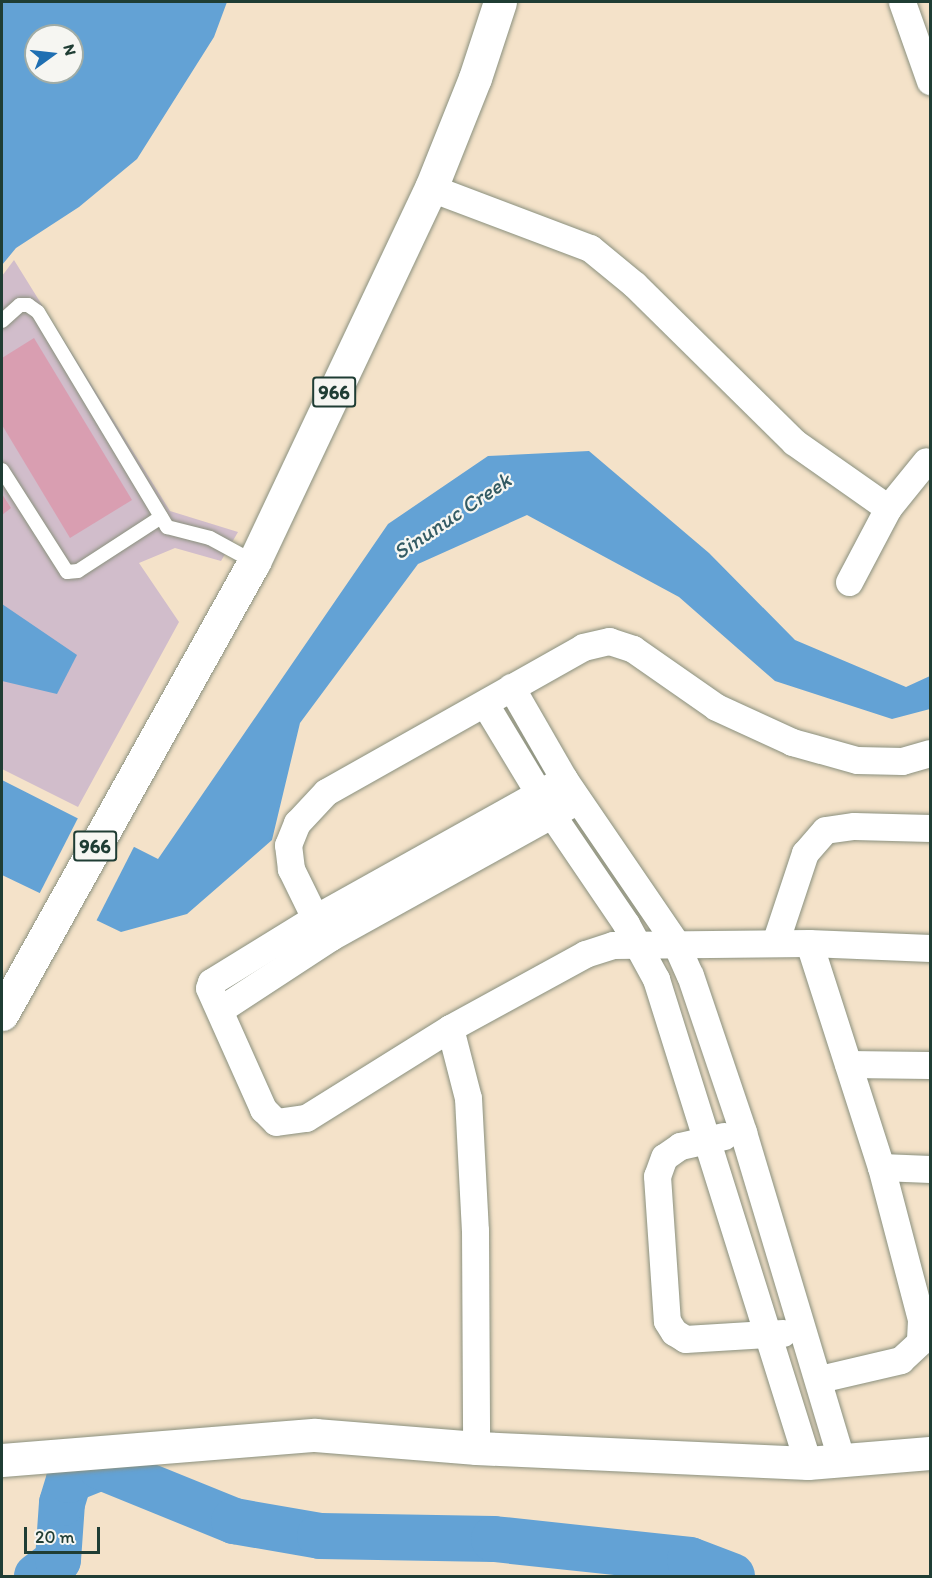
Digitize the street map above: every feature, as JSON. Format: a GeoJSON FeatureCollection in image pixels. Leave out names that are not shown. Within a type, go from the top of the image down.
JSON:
{"type":"FeatureCollection","features":[{"type":"Feature","properties":{"kind":"main road","name":"966"},"geometry":{"type":"LineString","coordinates":[[2,1014],[254,562],[431,188],[475,78],[500,2]]}},
{"type":"Feature","properties":{"kind":"main road"},"geometry":{"type":"LineString","coordinates":[[2,1460],[315,1435],[476,1448],[808,1463],[930,1453]]}},
{"type":"Feature","properties":{"kind":"street"},"geometry":{"type":"LineString","coordinates":[[915,18],[930,81]]}},
{"type":"Feature","properties":{"kind":"street"},"geometry":{"type":"LineString","coordinates":[[431,188],[590,248],[635,285],[794,442],[888,508]]}},
{"type":"Feature","properties":{"kind":"street"},"geometry":{"type":"LineString","coordinates":[[849,582],[888,508],[926,461]]}},
{"type":"Feature","properties":{"kind":"street"},"geometry":{"type":"LineString","coordinates":[[323,927],[291,869],[288,845],[297,823],[326,792],[583,647],[609,641],[633,649],[716,707],[792,742],[857,760],[902,760],[930,753]]}},
{"type":"Feature","properties":{"kind":"street"},"geometry":{"type":"LineString","coordinates":[[511,687],[571,789],[675,942],[743,1132],[803,1332],[820,1379],[842,1461]]}},
{"type":"Feature","properties":{"kind":"street"},"geometry":{"type":"LineString","coordinates":[[485,704],[546,804],[637,942],[656,980],[808,1463]]}},
{"type":"Feature","properties":{"kind":"street"},"geometry":{"type":"LineString","coordinates":[[571,789],[323,927],[211,982],[209,988],[221,1009],[263,1109],[276,1122],[306,1118],[450,1028],[585,954],[637,942],[809,943],[930,948]]}},
{"type":"Feature","properties":{"kind":"street"},"geometry":{"type":"LineString","coordinates":[[776,944],[804,853],[825,830],[854,826],[930,828]]}},
{"type":"Feature","properties":{"kind":"street"},"geometry":{"type":"LineString","coordinates":[[809,943],[881,1167],[921,1320],[920,1342],[901,1360],[820,1379]]}},
{"type":"Feature","properties":{"kind":"street"},"geometry":{"type":"LineString","coordinates":[[450,1028],[468,1098],[475,1230],[476,1448]]}},
{"type":"Feature","properties":{"kind":"street"},"geometry":{"type":"LineString","coordinates":[[848,1064],[930,1065]]}},
{"type":"Feature","properties":{"kind":"street"},"geometry":{"type":"LineString","coordinates":[[743,1132],[707,1138],[680,1146],[664,1158],[657,1176],[667,1321],[685,1340],[803,1332]]}},
{"type":"Feature","properties":{"kind":"street"},"geometry":{"type":"LineString","coordinates":[[881,1167],[930,1169]]}},
{"type":"Feature","properties":{"kind":"lane"},"geometry":{"type":"LineString","coordinates":[[2,321],[20,305],[38,312],[167,527],[210,538],[254,562]]}},
{"type":"Feature","properties":{"kind":"lane"},"geometry":{"type":"LineString","coordinates":[[2,470],[67,572],[78,571],[161,517]]}},
{"type":"Feature","properties":{"kind":"shaded area"},"geometry":{"type":"Polygon","coordinates":[[[14,260],[170,511],[238,532],[221,561],[175,548],[139,563],[179,622],[78,807],[2,769],[2,276],[14,260]]]}},
{"type":"Feature","properties":{"kind":"water"},"geometry":{"type":"Polygon","coordinates":[[[2,2],[227,2],[214,37],[137,159],[79,207],[16,248],[2,265],[2,2]]]}},
{"type":"Feature","properties":{"kind":"water","name":"Sinunuc Creek"},"geometry":{"type":"Polygon","coordinates":[[[589,451],[709,553],[795,640],[906,687],[930,676],[930,709],[892,719],[775,681],[679,597],[527,515],[418,564],[300,723],[272,840],[187,914],[121,932],[2,875],[2,780],[158,859],[388,524],[488,456],[589,451]]]}},
{"type":"Feature","properties":{"kind":"water"},"geometry":{"type":"Polygon","coordinates":[[[2,604],[77,655],[57,694],[2,681],[2,604]]]}},
{"type":"Feature","properties":{"kind":"pier"},"geometry":{"type":"Polygon","coordinates":[[[79,816],[135,845],[94,925],[38,896],[79,816]]]}},
{"type":"Feature","properties":{"kind":"building"},"geometry":{"type":"Polygon","coordinates":[[[34,338],[132,500],[70,538],[2,425],[2,358],[34,338]]]}},
{"type":"Feature","properties":{"kind":"building"},"geometry":{"type":"Polygon","coordinates":[[[2,494],[11,508],[2,515],[2,494]]]}},
{"type":"Feature","properties":{"kind":"waterway"},"geometry":{"type":"LineString","coordinates":[[37,1576],[58,1560],[62,1503],[69,1480],[101,1467],[234,1521],[320,1536],[494,1539],[690,1560],[732,1576]]}}]}
